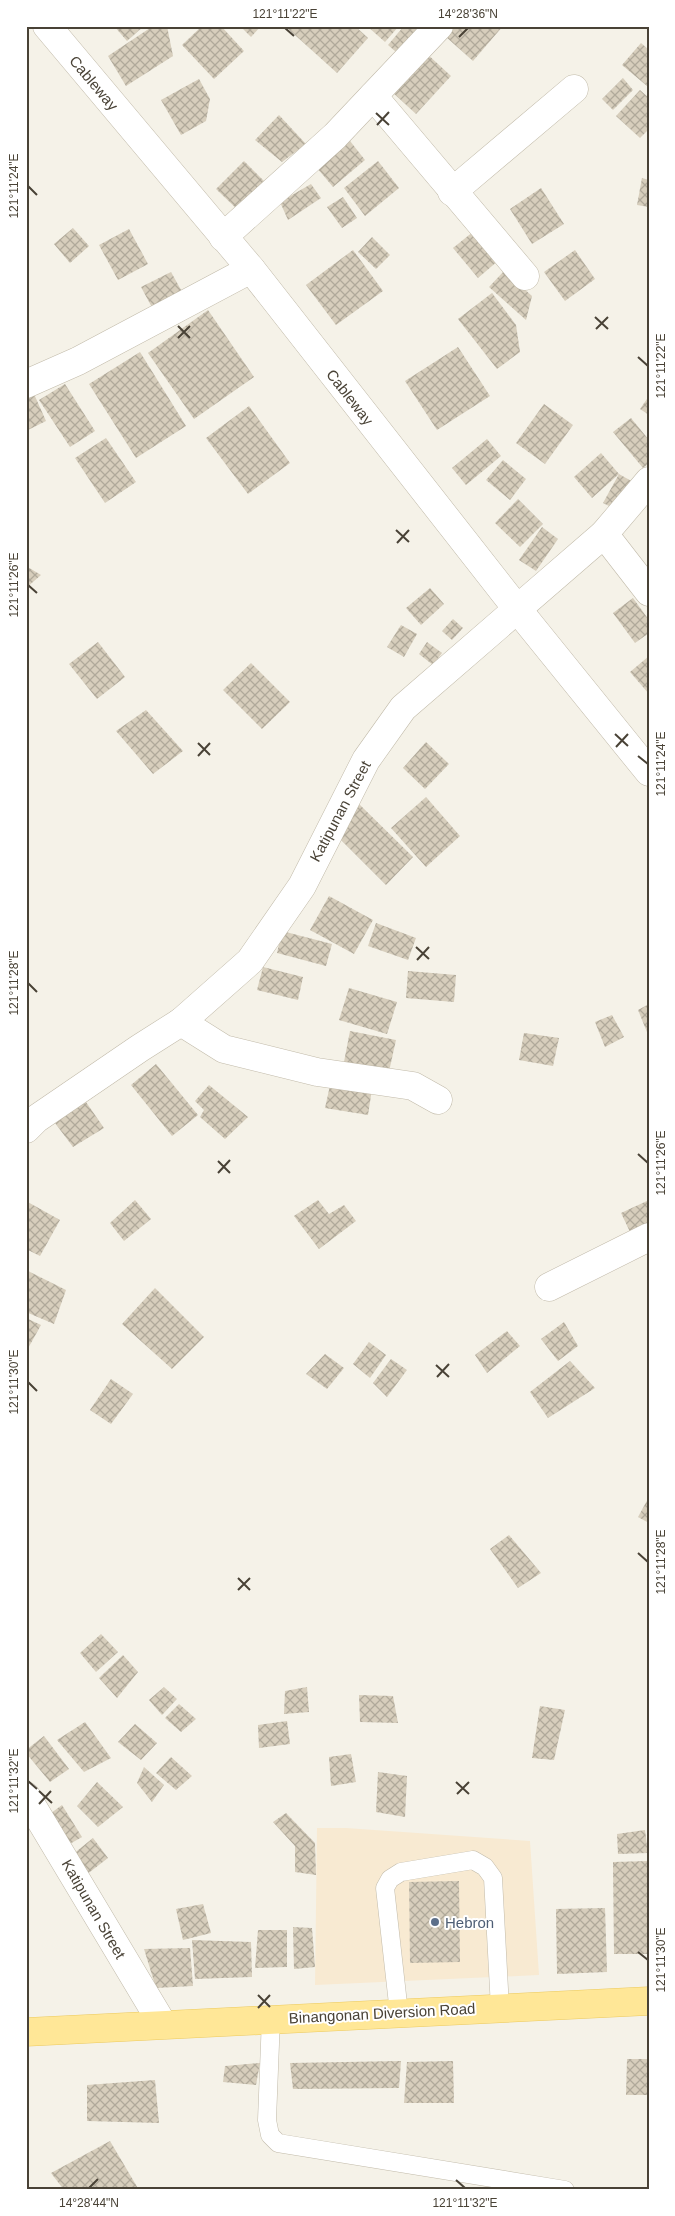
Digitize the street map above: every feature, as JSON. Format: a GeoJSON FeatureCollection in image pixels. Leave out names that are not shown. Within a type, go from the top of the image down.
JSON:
{"type":"FeatureCollection","features":[{"type":"Feature","properties":{"kind":"main road","name":"Binangonan Diversion Road"},"geometry":{"type":"LineString","coordinates":[[26,2032],[162,2023],[649,2001]]}},
{"type":"Feature","properties":{"kind":"street","name":"Cableway"},"geometry":{"type":"LineString","coordinates":[[47,26],[251,270],[518,610],[649,772]]}},
{"type":"Feature","properties":{"kind":"street"},"geometry":{"type":"LineString","coordinates":[[223,237],[335,136],[438,26]]}},
{"type":"Feature","properties":{"kind":"street"},"geometry":{"type":"LineString","coordinates":[[452,192],[574,89]]}},
{"type":"Feature","properties":{"kind":"street"},"geometry":{"type":"LineString","coordinates":[[373,96],[452,192],[525,276]]}},
{"type":"Feature","properties":{"kind":"street"},"geometry":{"type":"LineString","coordinates":[[26,384],[78,361],[251,270]]}},
{"type":"Feature","properties":{"kind":"street","name":"Katipunan Street"},"geometry":{"type":"LineString","coordinates":[[26,1129],[36,1119],[181,1022],[250,961],[302,886],[366,760],[403,708],[604,534],[649,482]]}},
{"type":"Feature","properties":{"kind":"street"},"geometry":{"type":"LineString","coordinates":[[604,534],[649,592]]}},
{"type":"Feature","properties":{"kind":"street"},"geometry":{"type":"LineString","coordinates":[[181,1022],[224,1049],[317,1072],[413,1086],[438,1100]]}},
{"type":"Feature","properties":{"kind":"street"},"geometry":{"type":"LineString","coordinates":[[549,1287],[649,1237]]}},
{"type":"Feature","properties":{"kind":"street","name":"Katipunan Street"},"geometry":{"type":"LineString","coordinates":[[26,1796],[162,2023]]}},
{"type":"Feature","properties":{"kind":"lane"},"geometry":{"type":"LineString","coordinates":[[399,2013],[386,1888],[390,1878],[401,1872],[473,1860],[485,1867],[493,1878],[500,2008]]}},
{"type":"Feature","properties":{"kind":"lane"},"geometry":{"type":"LineString","coordinates":[[271,2018],[267,2120],[270,2135],[278,2143],[565,2190]]}},
{"type":"Feature","properties":{"kind":"shaded area"},"geometry":{"type":"Polygon","coordinates":[[[317,1828],[346,1828],[530,1841],[539,1975],[315,1985],[317,1828]]]}},
{"type":"Feature","properties":{"kind":"building"},"geometry":{"type":"Polygon","coordinates":[[[114,26],[144,26],[127,41],[114,26]]]}},
{"type":"Feature","properties":{"kind":"building"},"geometry":{"type":"Polygon","coordinates":[[[153,26],[167,26],[173,56],[126,86],[108,56],[153,26]]]}},
{"type":"Feature","properties":{"kind":"building"},"geometry":{"type":"Polygon","coordinates":[[[202,26],[221,26],[244,51],[214,79],[182,45],[202,26]]]}},
{"type":"Feature","properties":{"kind":"building"},"geometry":{"type":"Polygon","coordinates":[[[240,26],[261,26],[251,37],[240,26]]]}},
{"type":"Feature","properties":{"kind":"building"},"geometry":{"type":"Polygon","coordinates":[[[285,26],[355,26],[368,38],[337,73],[285,26]]]}},
{"type":"Feature","properties":{"kind":"building"},"geometry":{"type":"Polygon","coordinates":[[[367,26],[399,26],[385,42],[367,26]]]}},
{"type":"Feature","properties":{"kind":"building"},"geometry":{"type":"Polygon","coordinates":[[[404,26],[421,26],[404,59],[388,45],[404,26]]]}},
{"type":"Feature","properties":{"kind":"building"},"geometry":{"type":"Polygon","coordinates":[[[453,26],[503,26],[473,61],[445,36],[453,26]]]}},
{"type":"Feature","properties":{"kind":"building"},"geometry":{"type":"Polygon","coordinates":[[[641,43],[649,50],[649,84],[647,86],[622,65],[641,43]]]}},
{"type":"Feature","properties":{"kind":"building"},"geometry":{"type":"Polygon","coordinates":[[[425,52],[451,76],[416,114],[390,90],[425,52]]]}},
{"type":"Feature","properties":{"kind":"building"},"geometry":{"type":"Polygon","coordinates":[[[623,78],[633,90],[613,110],[602,99],[623,78]]]}},
{"type":"Feature","properties":{"kind":"building"},"geometry":{"type":"Polygon","coordinates":[[[199,79],[210,99],[206,121],[181,135],[161,100],[199,79]]]}},
{"type":"Feature","properties":{"kind":"building"},"geometry":{"type":"Polygon","coordinates":[[[640,90],[649,98],[649,129],[640,138],[616,116],[640,90]]]}},
{"type":"Feature","properties":{"kind":"building"},"geometry":{"type":"Polygon","coordinates":[[[279,115],[306,144],[282,162],[255,140],[279,115]]]}},
{"type":"Feature","properties":{"kind":"building"},"geometry":{"type":"Polygon","coordinates":[[[350,141],[365,160],[333,187],[317,168],[350,141]]]}},
{"type":"Feature","properties":{"kind":"building"},"geometry":{"type":"Polygon","coordinates":[[[244,161],[268,185],[241,213],[216,189],[244,161]]]}},
{"type":"Feature","properties":{"kind":"building"},"geometry":{"type":"Polygon","coordinates":[[[378,161],[399,188],[365,216],[344,188],[378,161]]]}},
{"type":"Feature","properties":{"kind":"building"},"geometry":{"type":"Polygon","coordinates":[[[642,178],[649,180],[649,207],[637,205],[642,178]]]}},
{"type":"Feature","properties":{"kind":"building"},"geometry":{"type":"Polygon","coordinates":[[[311,184],[321,198],[288,220],[280,202],[311,184]]]}},
{"type":"Feature","properties":{"kind":"building"},"geometry":{"type":"Polygon","coordinates":[[[541,188],[564,224],[532,244],[510,209],[541,188]]]}},
{"type":"Feature","properties":{"kind":"building"},"geometry":{"type":"Polygon","coordinates":[[[343,197],[357,218],[342,228],[327,207],[343,197]]]}},
{"type":"Feature","properties":{"kind":"building"},"geometry":{"type":"Polygon","coordinates":[[[73,228],[89,246],[70,263],[54,244],[73,228]]]}},
{"type":"Feature","properties":{"kind":"building"},"geometry":{"type":"Polygon","coordinates":[[[129,229],[148,264],[118,280],[99,245],[129,229]]]}},
{"type":"Feature","properties":{"kind":"building"},"geometry":{"type":"Polygon","coordinates":[[[474,231],[499,260],[478,278],[453,248],[474,231]]]}},
{"type":"Feature","properties":{"kind":"building"},"geometry":{"type":"Polygon","coordinates":[[[372,237],[390,255],[376,269],[358,252],[372,237]]]}},
{"type":"Feature","properties":{"kind":"building"},"geometry":{"type":"Polygon","coordinates":[[[353,250],[383,291],[336,325],[306,285],[353,250]]]}},
{"type":"Feature","properties":{"kind":"building"},"geometry":{"type":"Polygon","coordinates":[[[575,250],[595,279],[565,301],[544,272],[575,250]]]}},
{"type":"Feature","properties":{"kind":"building"},"geometry":{"type":"Polygon","coordinates":[[[504,271],[532,296],[526,320],[489,287],[504,271]]]}},
{"type":"Feature","properties":{"kind":"building"},"geometry":{"type":"Polygon","coordinates":[[[171,272],[185,297],[155,313],[141,287],[171,272]]]}},
{"type":"Feature","properties":{"kind":"building"},"geometry":{"type":"Polygon","coordinates":[[[492,293],[516,325],[520,352],[497,369],[458,319],[492,293]]]}},
{"type":"Feature","properties":{"kind":"building"},"geometry":{"type":"Polygon","coordinates":[[[208,310],[254,377],[194,419],[148,353],[208,310]]]}},
{"type":"Feature","properties":{"kind":"building"},"geometry":{"type":"Polygon","coordinates":[[[458,347],[490,396],[437,430],[405,381],[458,347]]]}},
{"type":"Feature","properties":{"kind":"building"},"geometry":{"type":"Polygon","coordinates":[[[140,352],[186,426],[136,458],[89,384],[140,352]]]}},
{"type":"Feature","properties":{"kind":"building"},"geometry":{"type":"Polygon","coordinates":[[[65,384],[95,431],[70,447],[39,400],[65,384]]]}},
{"type":"Feature","properties":{"kind":"building"},"geometry":{"type":"Polygon","coordinates":[[[34,394],[46,421],[26,431],[26,397],[34,394]]]}},
{"type":"Feature","properties":{"kind":"building"},"geometry":{"type":"Polygon","coordinates":[[[649,396],[649,415],[640,409],[649,396]]]}},
{"type":"Feature","properties":{"kind":"building"},"geometry":{"type":"Polygon","coordinates":[[[544,404],[573,425],[545,464],[516,443],[544,404]]]}},
{"type":"Feature","properties":{"kind":"building"},"geometry":{"type":"Polygon","coordinates":[[[249,406],[290,463],[248,494],[206,438],[249,406]]]}},
{"type":"Feature","properties":{"kind":"building"},"geometry":{"type":"Polygon","coordinates":[[[631,418],[649,440],[649,463],[643,468],[613,432],[631,418]]]}},
{"type":"Feature","properties":{"kind":"building"},"geometry":{"type":"Polygon","coordinates":[[[106,438],[136,482],[105,503],[75,458],[106,438]]]}},
{"type":"Feature","properties":{"kind":"building"},"geometry":{"type":"Polygon","coordinates":[[[487,439],[501,456],[466,485],[452,468],[487,439]]]}},
{"type":"Feature","properties":{"kind":"building"},"geometry":{"type":"Polygon","coordinates":[[[601,453],[619,474],[592,498],[574,477],[601,453]]]}},
{"type":"Feature","properties":{"kind":"building"},"geometry":{"type":"Polygon","coordinates":[[[503,460],[526,479],[510,500],[486,480],[503,460]]]}},
{"type":"Feature","properties":{"kind":"building"},"geometry":{"type":"Polygon","coordinates":[[[619,474],[633,482],[617,510],[603,503],[619,474]]]}},
{"type":"Feature","properties":{"kind":"building"},"geometry":{"type":"Polygon","coordinates":[[[518,499],[543,524],[520,547],[495,523],[518,499]]]}},
{"type":"Feature","properties":{"kind":"building"},"geometry":{"type":"Polygon","coordinates":[[[542,527],[558,539],[536,571],[519,560],[542,527]]]}},
{"type":"Feature","properties":{"kind":"building"},"geometry":{"type":"Polygon","coordinates":[[[26,566],[41,575],[26,588],[26,566]]]}},
{"type":"Feature","properties":{"kind":"building"},"geometry":{"type":"Polygon","coordinates":[[[430,588],[444,604],[421,625],[406,608],[430,588]]]}},
{"type":"Feature","properties":{"kind":"building"},"geometry":{"type":"Polygon","coordinates":[[[633,598],[649,620],[649,633],[635,643],[613,613],[633,598]]]}},
{"type":"Feature","properties":{"kind":"building"},"geometry":{"type":"Polygon","coordinates":[[[453,619],[463,628],[452,640],[442,631],[453,619]]]}},
{"type":"Feature","properties":{"kind":"building"},"geometry":{"type":"Polygon","coordinates":[[[401,625],[417,634],[404,657],[387,647],[401,625]]]}},
{"type":"Feature","properties":{"kind":"building"},"geometry":{"type":"Polygon","coordinates":[[[98,642],[125,677],[97,699],[69,664],[98,642]]]}},
{"type":"Feature","properties":{"kind":"building"},"geometry":{"type":"Polygon","coordinates":[[[427,642],[442,653],[433,665],[419,654],[427,642]]]}},
{"type":"Feature","properties":{"kind":"building"},"geometry":{"type":"Polygon","coordinates":[[[649,656],[649,694],[630,672],[649,656]]]}},
{"type":"Feature","properties":{"kind":"building"},"geometry":{"type":"Polygon","coordinates":[[[251,663],[290,702],[262,729],[223,690],[251,663]]]}},
{"type":"Feature","properties":{"kind":"building"},"geometry":{"type":"Polygon","coordinates":[[[146,710],[183,751],[153,774],[116,731],[146,710]]]}},
{"type":"Feature","properties":{"kind":"building"},"geometry":{"type":"Polygon","coordinates":[[[426,742],[449,764],[425,789],[403,768],[426,742]]]}},
{"type":"Feature","properties":{"kind":"building"},"geometry":{"type":"Polygon","coordinates":[[[426,797],[460,836],[426,867],[391,828],[426,797]]]}},
{"type":"Feature","properties":{"kind":"building"},"geometry":{"type":"Polygon","coordinates":[[[358,803],[413,857],[386,885],[340,839],[358,803]]]}},
{"type":"Feature","properties":{"kind":"building"},"geometry":{"type":"Polygon","coordinates":[[[329,896],[373,920],[354,954],[310,930],[329,896]]]}},
{"type":"Feature","properties":{"kind":"building"},"geometry":{"type":"Polygon","coordinates":[[[376,923],[416,938],[408,960],[368,946],[376,923]]]}},
{"type":"Feature","properties":{"kind":"building"},"geometry":{"type":"Polygon","coordinates":[[[282,931],[332,944],[326,966],[277,953],[282,931]]]}},
{"type":"Feature","properties":{"kind":"building"},"geometry":{"type":"Polygon","coordinates":[[[263,967],[303,977],[298,1000],[257,990],[263,967]]]}},
{"type":"Feature","properties":{"kind":"building"},"geometry":{"type":"Polygon","coordinates":[[[408,971],[456,975],[454,1002],[406,998],[408,971]]]}},
{"type":"Feature","properties":{"kind":"building"},"geometry":{"type":"Polygon","coordinates":[[[349,988],[397,1002],[387,1034],[339,1020],[349,988]]]}},
{"type":"Feature","properties":{"kind":"building"},"geometry":{"type":"Polygon","coordinates":[[[649,1004],[649,1037],[638,1010],[649,1004]]]}},
{"type":"Feature","properties":{"kind":"building"},"geometry":{"type":"Polygon","coordinates":[[[612,1015],[624,1037],[605,1047],[595,1022],[612,1015]]]}},
{"type":"Feature","properties":{"kind":"building"},"geometry":{"type":"Polygon","coordinates":[[[350,1031],[396,1040],[388,1076],[343,1067],[350,1031]]]}},
{"type":"Feature","properties":{"kind":"building"},"geometry":{"type":"Polygon","coordinates":[[[524,1033],[559,1038],[553,1066],[519,1060],[524,1033]]]}},
{"type":"Feature","properties":{"kind":"building"},"geometry":{"type":"Polygon","coordinates":[[[156,1064],[198,1115],[172,1136],[131,1085],[156,1064]]]}},
{"type":"Feature","properties":{"kind":"building"},"geometry":{"type":"Polygon","coordinates":[[[331,1081],[372,1089],[368,1115],[325,1108],[331,1081]]]}},
{"type":"Feature","properties":{"kind":"building"},"geometry":{"type":"Polygon","coordinates":[[[209,1085],[248,1117],[225,1139],[200,1117],[204,1110],[195,1101],[209,1085]]]}},
{"type":"Feature","properties":{"kind":"building"},"geometry":{"type":"Polygon","coordinates":[[[86,1102],[104,1128],[73,1147],[55,1123],[86,1102]]]}},
{"type":"Feature","properties":{"kind":"building"},"geometry":{"type":"Polygon","coordinates":[[[135,1200],[151,1219],[124,1241],[110,1223],[135,1200]]]}},
{"type":"Feature","properties":{"kind":"building"},"geometry":{"type":"Polygon","coordinates":[[[318,1200],[329,1214],[344,1205],[356,1221],[319,1249],[294,1216],[318,1200]]]}},
{"type":"Feature","properties":{"kind":"building"},"geometry":{"type":"Polygon","coordinates":[[[649,1200],[649,1228],[632,1236],[621,1213],[649,1200]]]}},
{"type":"Feature","properties":{"kind":"building"},"geometry":{"type":"Polygon","coordinates":[[[26,1201],[60,1220],[40,1256],[26,1249],[26,1201]]]}},
{"type":"Feature","properties":{"kind":"building"},"geometry":{"type":"Polygon","coordinates":[[[26,1270],[66,1290],[54,1324],[26,1312],[26,1270]]]}},
{"type":"Feature","properties":{"kind":"building"},"geometry":{"type":"Polygon","coordinates":[[[155,1288],[204,1337],[172,1369],[122,1324],[155,1288]]]}},
{"type":"Feature","properties":{"kind":"building"},"geometry":{"type":"Polygon","coordinates":[[[26,1318],[41,1325],[26,1352],[26,1318]]]}},
{"type":"Feature","properties":{"kind":"building"},"geometry":{"type":"Polygon","coordinates":[[[564,1322],[578,1346],[558,1361],[541,1339],[564,1322]]]}},
{"type":"Feature","properties":{"kind":"building"},"geometry":{"type":"Polygon","coordinates":[[[507,1331],[520,1346],[487,1373],[475,1355],[507,1331]]]}},
{"type":"Feature","properties":{"kind":"building"},"geometry":{"type":"Polygon","coordinates":[[[369,1342],[386,1355],[370,1378],[353,1364],[369,1342]]]}},
{"type":"Feature","properties":{"kind":"building"},"geometry":{"type":"Polygon","coordinates":[[[325,1354],[344,1368],[327,1389],[306,1374],[325,1354]]]}},
{"type":"Feature","properties":{"kind":"building"},"geometry":{"type":"Polygon","coordinates":[[[391,1359],[407,1370],[387,1397],[373,1383],[391,1359]]]}},
{"type":"Feature","properties":{"kind":"building"},"geometry":{"type":"Polygon","coordinates":[[[570,1361],[595,1388],[548,1418],[530,1392],[570,1361]]]}},
{"type":"Feature","properties":{"kind":"building"},"geometry":{"type":"Polygon","coordinates":[[[111,1379],[133,1394],[111,1424],[90,1410],[111,1379]]]}},
{"type":"Feature","properties":{"kind":"building"},"geometry":{"type":"Polygon","coordinates":[[[649,1497],[649,1523],[638,1517],[649,1497]]]}},
{"type":"Feature","properties":{"kind":"building"},"geometry":{"type":"Polygon","coordinates":[[[509,1535],[541,1573],[518,1588],[490,1549],[509,1535]]]}},
{"type":"Feature","properties":{"kind":"building"},"geometry":{"type":"Polygon","coordinates":[[[101,1634],[118,1652],[96,1672],[80,1653],[101,1634]]]}},
{"type":"Feature","properties":{"kind":"building"},"geometry":{"type":"Polygon","coordinates":[[[123,1655],[138,1672],[117,1698],[99,1678],[123,1655]]]}},
{"type":"Feature","properties":{"kind":"building"},"geometry":{"type":"Polygon","coordinates":[[[164,1687],[177,1699],[162,1715],[149,1700],[164,1687]]]}},
{"type":"Feature","properties":{"kind":"building"},"geometry":{"type":"Polygon","coordinates":[[[307,1687],[309,1712],[284,1714],[285,1691],[307,1687]]]}},
{"type":"Feature","properties":{"kind":"building"},"geometry":{"type":"Polygon","coordinates":[[[359,1695],[393,1696],[398,1723],[360,1722],[359,1695]]]}},
{"type":"Feature","properties":{"kind":"building"},"geometry":{"type":"Polygon","coordinates":[[[179,1704],[196,1719],[181,1732],[165,1718],[179,1704]]]}},
{"type":"Feature","properties":{"kind":"building"},"geometry":{"type":"Polygon","coordinates":[[[540,1706],[565,1710],[554,1760],[532,1758],[540,1706]]]}},
{"type":"Feature","properties":{"kind":"building"},"geometry":{"type":"Polygon","coordinates":[[[287,1721],[290,1744],[259,1748],[258,1725],[287,1721]]]}},
{"type":"Feature","properties":{"kind":"building"},"geometry":{"type":"Polygon","coordinates":[[[85,1722],[111,1758],[84,1772],[57,1740],[85,1722]]]}},
{"type":"Feature","properties":{"kind":"building"},"geometry":{"type":"Polygon","coordinates":[[[135,1724],[157,1743],[141,1760],[118,1742],[135,1724]]]}},
{"type":"Feature","properties":{"kind":"building"},"geometry":{"type":"Polygon","coordinates":[[[44,1736],[69,1769],[50,1782],[26,1753],[26,1750],[44,1736]]]}},
{"type":"Feature","properties":{"kind":"building"},"geometry":{"type":"Polygon","coordinates":[[[351,1754],[356,1782],[331,1786],[329,1757],[351,1754]]]}},
{"type":"Feature","properties":{"kind":"building"},"geometry":{"type":"Polygon","coordinates":[[[171,1757],[192,1776],[176,1790],[156,1773],[171,1757]]]}},
{"type":"Feature","properties":{"kind":"building"},"geometry":{"type":"Polygon","coordinates":[[[144,1767],[164,1785],[152,1802],[137,1783],[144,1767]]]}},
{"type":"Feature","properties":{"kind":"building"},"geometry":{"type":"Polygon","coordinates":[[[378,1772],[407,1776],[405,1817],[376,1812],[378,1772]]]}},
{"type":"Feature","properties":{"kind":"building"},"geometry":{"type":"Polygon","coordinates":[[[97,1782],[123,1807],[98,1827],[77,1806],[97,1782]]]}},
{"type":"Feature","properties":{"kind":"building"},"geometry":{"type":"Polygon","coordinates":[[[62,1805],[82,1837],[68,1845],[47,1816],[62,1805]]]}},
{"type":"Feature","properties":{"kind":"building"},"geometry":{"type":"Polygon","coordinates":[[[286,1813],[315,1843],[316,1875],[295,1872],[295,1846],[273,1822],[286,1813]]]}},
{"type":"Feature","properties":{"kind":"building"},"geometry":{"type":"Polygon","coordinates":[[[645,1830],[648,1853],[618,1854],[617,1834],[645,1830]]]}},
{"type":"Feature","properties":{"kind":"building"},"geometry":{"type":"Polygon","coordinates":[[[93,1838],[108,1858],[86,1875],[72,1855],[93,1838]]]}},
{"type":"Feature","properties":{"kind":"building"},"geometry":{"type":"Polygon","coordinates":[[[649,1861],[649,1954],[614,1954],[613,1862],[649,1861]]]}},
{"type":"Feature","properties":{"kind":"building","name":"Hebron"},"geometry":{"type":"Polygon","coordinates":[[[459,1881],[460,1962],[410,1963],[409,1882],[459,1881]]]}},
{"type":"Feature","properties":{"kind":"building"},"geometry":{"type":"Polygon","coordinates":[[[203,1904],[211,1933],[183,1940],[176,1909],[203,1904]]]}},
{"type":"Feature","properties":{"kind":"building"},"geometry":{"type":"Polygon","coordinates":[[[605,1908],[607,1972],[557,1974],[556,1909],[605,1908]]]}},
{"type":"Feature","properties":{"kind":"building"},"geometry":{"type":"Polygon","coordinates":[[[293,1927],[312,1928],[315,1967],[294,1969],[293,1927]]]}},
{"type":"Feature","properties":{"kind":"building"},"geometry":{"type":"Polygon","coordinates":[[[258,1930],[287,1930],[287,1967],[255,1968],[258,1930]]]}},
{"type":"Feature","properties":{"kind":"building"},"geometry":{"type":"Polygon","coordinates":[[[192,1940],[251,1942],[252,1977],[195,1979],[192,1940]]]}},
{"type":"Feature","properties":{"kind":"building"},"geometry":{"type":"Polygon","coordinates":[[[190,1948],[193,1986],[156,1988],[144,1949],[190,1948]]]}},
{"type":"Feature","properties":{"kind":"building"},"geometry":{"type":"Polygon","coordinates":[[[627,2059],[649,2059],[649,2095],[626,2095],[627,2059]]]}},
{"type":"Feature","properties":{"kind":"building"},"geometry":{"type":"Polygon","coordinates":[[[401,2061],[399,2088],[293,2089],[290,2063],[401,2061]]]}},
{"type":"Feature","properties":{"kind":"building"},"geometry":{"type":"Polygon","coordinates":[[[453,2061],[454,2103],[404,2103],[407,2062],[453,2061]]]}},
{"type":"Feature","properties":{"kind":"building"},"geometry":{"type":"Polygon","coordinates":[[[260,2063],[256,2085],[223,2082],[225,2066],[260,2063]]]}},
{"type":"Feature","properties":{"kind":"building"},"geometry":{"type":"Polygon","coordinates":[[[155,2080],[159,2123],[87,2121],[87,2085],[155,2080]]]}},
{"type":"Feature","properties":{"kind":"building"},"geometry":{"type":"Polygon","coordinates":[[[110,2141],[139,2190],[64,2190],[51,2173],[110,2141]]]}},
{"type":"Feature","properties":{"kind":"place","name":"Hebron"},"geometry":{"type":"Point","coordinates":[435,1922]}}]}
